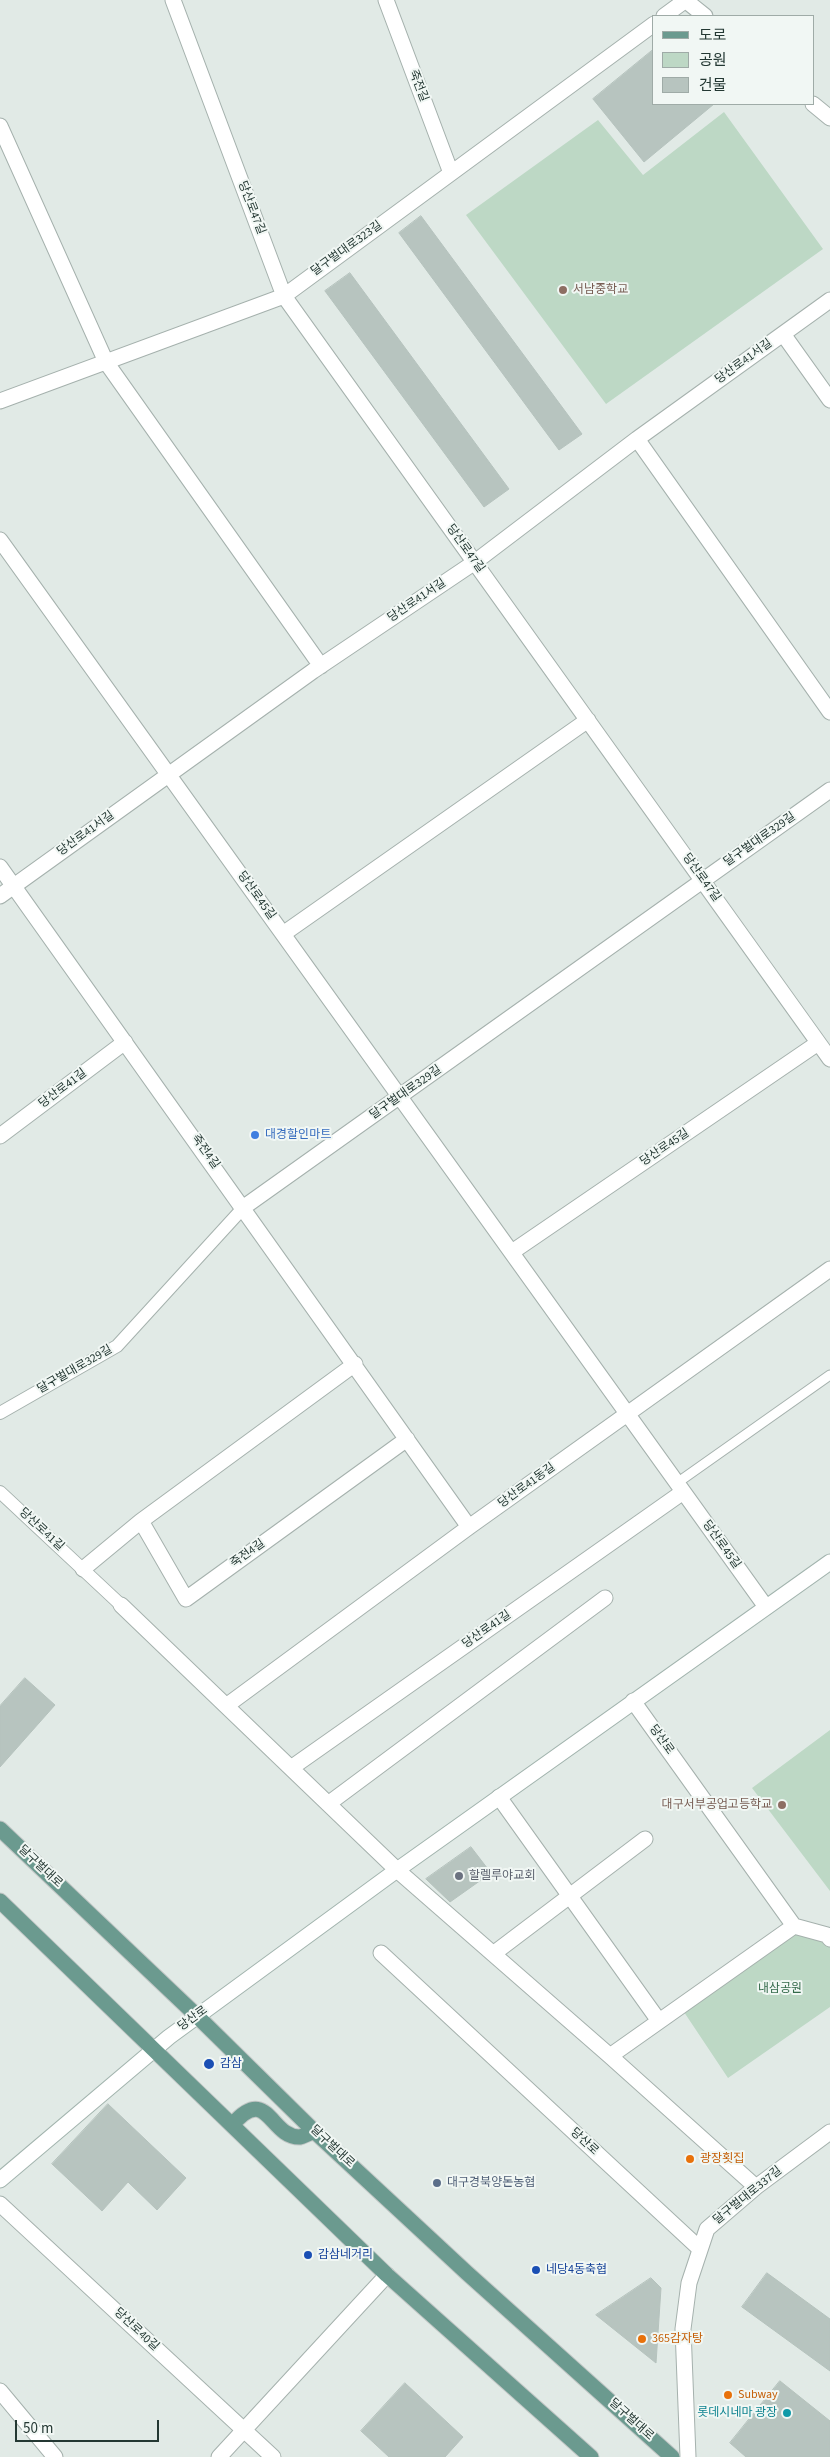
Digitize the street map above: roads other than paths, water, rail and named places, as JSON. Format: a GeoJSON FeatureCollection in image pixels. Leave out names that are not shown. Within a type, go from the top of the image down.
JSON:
{"type":"FeatureCollection","features":[{"type":"Feature","properties":{"kind":"main road","name":"달구벌대로"},"geometry":{"type":"LineString","coordinates":[[0,1830],[197,2016],[314,2131],[467,2273],[672,2457]]}},
{"type":"Feature","properties":{"kind":"main road"},"geometry":{"type":"LineString","coordinates":[[0,1901],[387,2275],[591,2457]]}},
{"type":"Feature","properties":{"kind":"main road"},"geometry":{"type":"LineString","coordinates":[[232,2124],[243,2112],[252,2109],[264,2112],[288,2134],[300,2137],[314,2131]]}},
{"type":"Feature","properties":{"kind":"street","name":"당산로47길"},"geometry":{"type":"LineString","coordinates":[[173,0],[284,296],[830,1059]]}},
{"type":"Feature","properties":{"kind":"street","name":"죽전길"},"geometry":{"type":"LineString","coordinates":[[386,0],[451,173]]}},
{"type":"Feature","properties":{"kind":"street"},"geometry":{"type":"LineString","coordinates":[[665,15],[685,0],[704,15]]}},
{"type":"Feature","properties":{"kind":"street","name":"달구벌대로323길"},"geometry":{"type":"LineString","coordinates":[[0,401],[284,296],[652,25]]}},
{"type":"Feature","properties":{"kind":"street"},"geometry":{"type":"LineString","coordinates":[[814,105],[830,118]]}},
{"type":"Feature","properties":{"kind":"street"},"geometry":{"type":"LineString","coordinates":[[0,126],[106,362],[321,666]]}},
{"type":"Feature","properties":{"kind":"street","name":"당산로41서길"},"geometry":{"type":"LineString","coordinates":[[0,896],[321,666],[475,562],[637,439],[830,300]]}},
{"type":"Feature","properties":{"kind":"street"},"geometry":{"type":"LineString","coordinates":[[783,334],[830,400]]}},
{"type":"Feature","properties":{"kind":"street"},"geometry":{"type":"LineString","coordinates":[[637,439],[830,712]]}},
{"type":"Feature","properties":{"kind":"street","name":"당산로45길"},"geometry":{"type":"LineString","coordinates":[[0,540],[766,1607]]}},
{"type":"Feature","properties":{"kind":"street"},"geometry":{"type":"LineString","coordinates":[[283,934],[588,720]]}},
{"type":"Feature","properties":{"kind":"street","name":"달구벌대로329길"},"geometry":{"type":"LineString","coordinates":[[0,1413],[117,1346],[244,1208],[830,790]]}},
{"type":"Feature","properties":{"kind":"street","name":"죽전4길"},"geometry":{"type":"LineString","coordinates":[[0,867],[469,1527]]}},
{"type":"Feature","properties":{"kind":"street","name":"당산로41길"},"geometry":{"type":"LineString","coordinates":[[0,1136],[126,1042]]}},
{"type":"Feature","properties":{"kind":"street","name":"당산로45길"},"geometry":{"type":"LineString","coordinates":[[512,1252],[818,1043]]}},
{"type":"Feature","properties":{"kind":"street","name":"당산로41동길"},"geometry":{"type":"LineString","coordinates":[[226,1706],[469,1527],[830,1269]]}},
{"type":"Feature","properties":{"kind":"street"},"geometry":{"type":"LineString","coordinates":[[83,1569],[141,1521],[355,1364]]}},
{"type":"Feature","properties":{"kind":"street","name":"죽전4길"},"geometry":{"type":"LineString","coordinates":[[141,1521],[186,1599],[407,1439]]}},
{"type":"Feature","properties":{"kind":"street","name":"당산로41길"},"geometry":{"type":"LineString","coordinates":[[291,1768],[680,1488]]}},
{"type":"Feature","properties":{"kind":"street","name":"당산로41길"},"geometry":{"type":"LineString","coordinates":[[0,1492],[121,1605],[397,1870]]}},
{"type":"Feature","properties":{"kind":"street","name":"당산로"},"geometry":{"type":"LineString","coordinates":[[0,2180],[155,2049],[197,2016],[397,1870],[830,1562]]}},
{"type":"Feature","properties":{"kind":"street"},"geometry":{"type":"LineString","coordinates":[[328,1804],[605,1598]]}},
{"type":"Feature","properties":{"kind":"street","name":"당산로"},"geometry":{"type":"LineString","coordinates":[[633,1701],[794,1926]]}},
{"type":"Feature","properties":{"kind":"street"},"geometry":{"type":"LineString","coordinates":[[499,1797],[658,2021]]}},
{"type":"Feature","properties":{"kind":"street"},"geometry":{"type":"LineString","coordinates":[[493,1954],[645,1840]]}},
{"type":"Feature","properties":{"kind":"street"},"geometry":{"type":"LineString","coordinates":[[397,1870],[610,2056],[756,2187]]}},
{"type":"Feature","properties":{"kind":"street"},"geometry":{"type":"LineString","coordinates":[[610,2056],[794,1926],[827,1935],[830,1939]]}},
{"type":"Feature","properties":{"kind":"street","name":"당산로"},"geometry":{"type":"LineString","coordinates":[[380,1953],[700,2249]]}},
{"type":"Feature","properties":{"kind":"street","name":"달구벌대로337길"},"geometry":{"type":"LineString","coordinates":[[688,2457],[683,2329],[689,2283],[707,2229],[756,2187],[830,2132]]}},
{"type":"Feature","properties":{"kind":"street","name":"당산로40길"},"geometry":{"type":"LineString","coordinates":[[0,2204],[272,2457]]}},
{"type":"Feature","properties":{"kind":"street"},"geometry":{"type":"LineString","coordinates":[[218,2457],[387,2275]]}},
{"type":"Feature","properties":{"kind":"street"},"geometry":{"type":"LineString","coordinates":[[0,2392],[55,2457]]}},
{"type":"Feature","properties":{"kind":"lane"},"geometry":{"type":"LineString","coordinates":[[680,1488],[830,1375]]}},
{"type":"Feature","properties":{"kind":"place","name":"서남중학교"},"geometry":{"type":"Point","coordinates":[563,290]}},
{"type":"Feature","properties":{"kind":"place","name":"대경할인마트"},"geometry":{"type":"Point","coordinates":[255,1135]}},
{"type":"Feature","properties":{"kind":"place","name":"대구서부공업고등학교"},"geometry":{"type":"Point","coordinates":[782,1805]}},
{"type":"Feature","properties":{"kind":"place","name":"할렐루야교회"},"geometry":{"type":"Point","coordinates":[459,1876]}},
{"type":"Feature","properties":{"kind":"place","name":"감삼"},"geometry":{"type":"Point","coordinates":[209,2064]}},
{"type":"Feature","properties":{"kind":"place","name":"광장횟집"},"geometry":{"type":"Point","coordinates":[690,2159]}},
{"type":"Feature","properties":{"kind":"place","name":"대구경북양돈농협"},"geometry":{"type":"Point","coordinates":[437,2183]}},
{"type":"Feature","properties":{"kind":"place","name":"감삼네거리"},"geometry":{"type":"Point","coordinates":[308,2255]}},
{"type":"Feature","properties":{"kind":"place","name":"네당4동축협"},"geometry":{"type":"Point","coordinates":[536,2270]}},
{"type":"Feature","properties":{"kind":"place","name":"365감자탕"},"geometry":{"type":"Point","coordinates":[642,2339]}},
{"type":"Feature","properties":{"kind":"place","name":"Subway"},"geometry":{"type":"Point","coordinates":[728,2395]}},
{"type":"Feature","properties":{"kind":"place","name":"롯데시네마 광장"},"geometry":{"type":"Point","coordinates":[787,2413]}},
{"type":"Feature","properties":{"kind":"park label","name":"내삼공원"},"geometry":{"type":"Point","coordinates":[780,1989]}}]}
